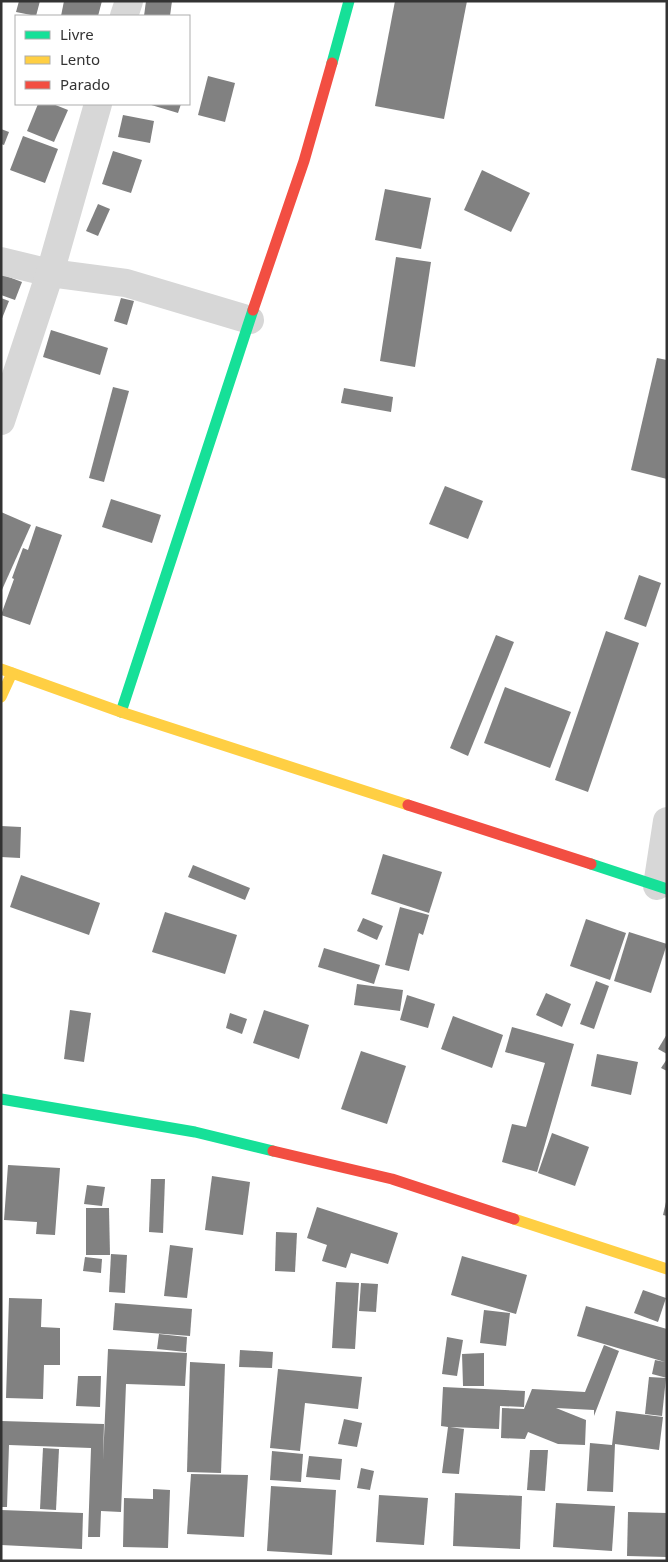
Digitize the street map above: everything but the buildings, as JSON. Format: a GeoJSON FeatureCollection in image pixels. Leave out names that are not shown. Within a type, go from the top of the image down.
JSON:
{"type":"FeatureCollection","features":[{"type":"Feature","properties":{"kind":"street"},"geometry":{"type":"LineString","coordinates":[[124,15],[129,1]]}},
{"type":"Feature","properties":{"kind":"street"},"geometry":{"type":"LineString","coordinates":[[121,712],[304,161],[349,1]]}},
{"type":"Feature","properties":{"kind":"street"},"geometry":{"type":"LineString","coordinates":[[1,421],[50,272],[98,105]]}},
{"type":"Feature","properties":{"kind":"street"},"geometry":{"type":"LineString","coordinates":[[1,261],[50,272],[126,283],[250,320]]}},
{"type":"Feature","properties":{"kind":"street"},"geometry":{"type":"LineString","coordinates":[[1,697],[7,671],[121,712],[662,887],[667,821]]}},
{"type":"Feature","properties":{"kind":"street"},"geometry":{"type":"LineString","coordinates":[[1,1099],[195,1132],[392,1179],[667,1269]]}},
{"type":"Feature","properties":{"kind":"traffic: fast"},"geometry":{"type":"LineString","coordinates":[[332,63],[349,1]]}},
{"type":"Feature","properties":{"kind":"traffic: fast"},"geometry":{"type":"LineString","coordinates":[[121,712],[253,310]]}},
{"type":"Feature","properties":{"kind":"traffic: fast"},"geometry":{"type":"LineString","coordinates":[[591,864],[667,889]]}},
{"type":"Feature","properties":{"kind":"traffic: fast"},"geometry":{"type":"LineString","coordinates":[[1,1099],[195,1132],[273,1151]]}},
{"type":"Feature","properties":{"kind":"traffic: slow"},"geometry":{"type":"LineString","coordinates":[[1,669],[121,712],[408,805]]}},
{"type":"Feature","properties":{"kind":"traffic: slow"},"geometry":{"type":"LineString","coordinates":[[1,697],[12,673]]}},
{"type":"Feature","properties":{"kind":"traffic: slow"},"geometry":{"type":"LineString","coordinates":[[514,1219],[667,1269]]}},
{"type":"Feature","properties":{"kind":"traffic: jam"},"geometry":{"type":"LineString","coordinates":[[253,310],[304,161],[332,63]]}},
{"type":"Feature","properties":{"kind":"traffic: jam"},"geometry":{"type":"LineString","coordinates":[[408,805],[591,864]]}},
{"type":"Feature","properties":{"kind":"traffic: jam"},"geometry":{"type":"LineString","coordinates":[[273,1151],[392,1179],[514,1219]]}}]}
